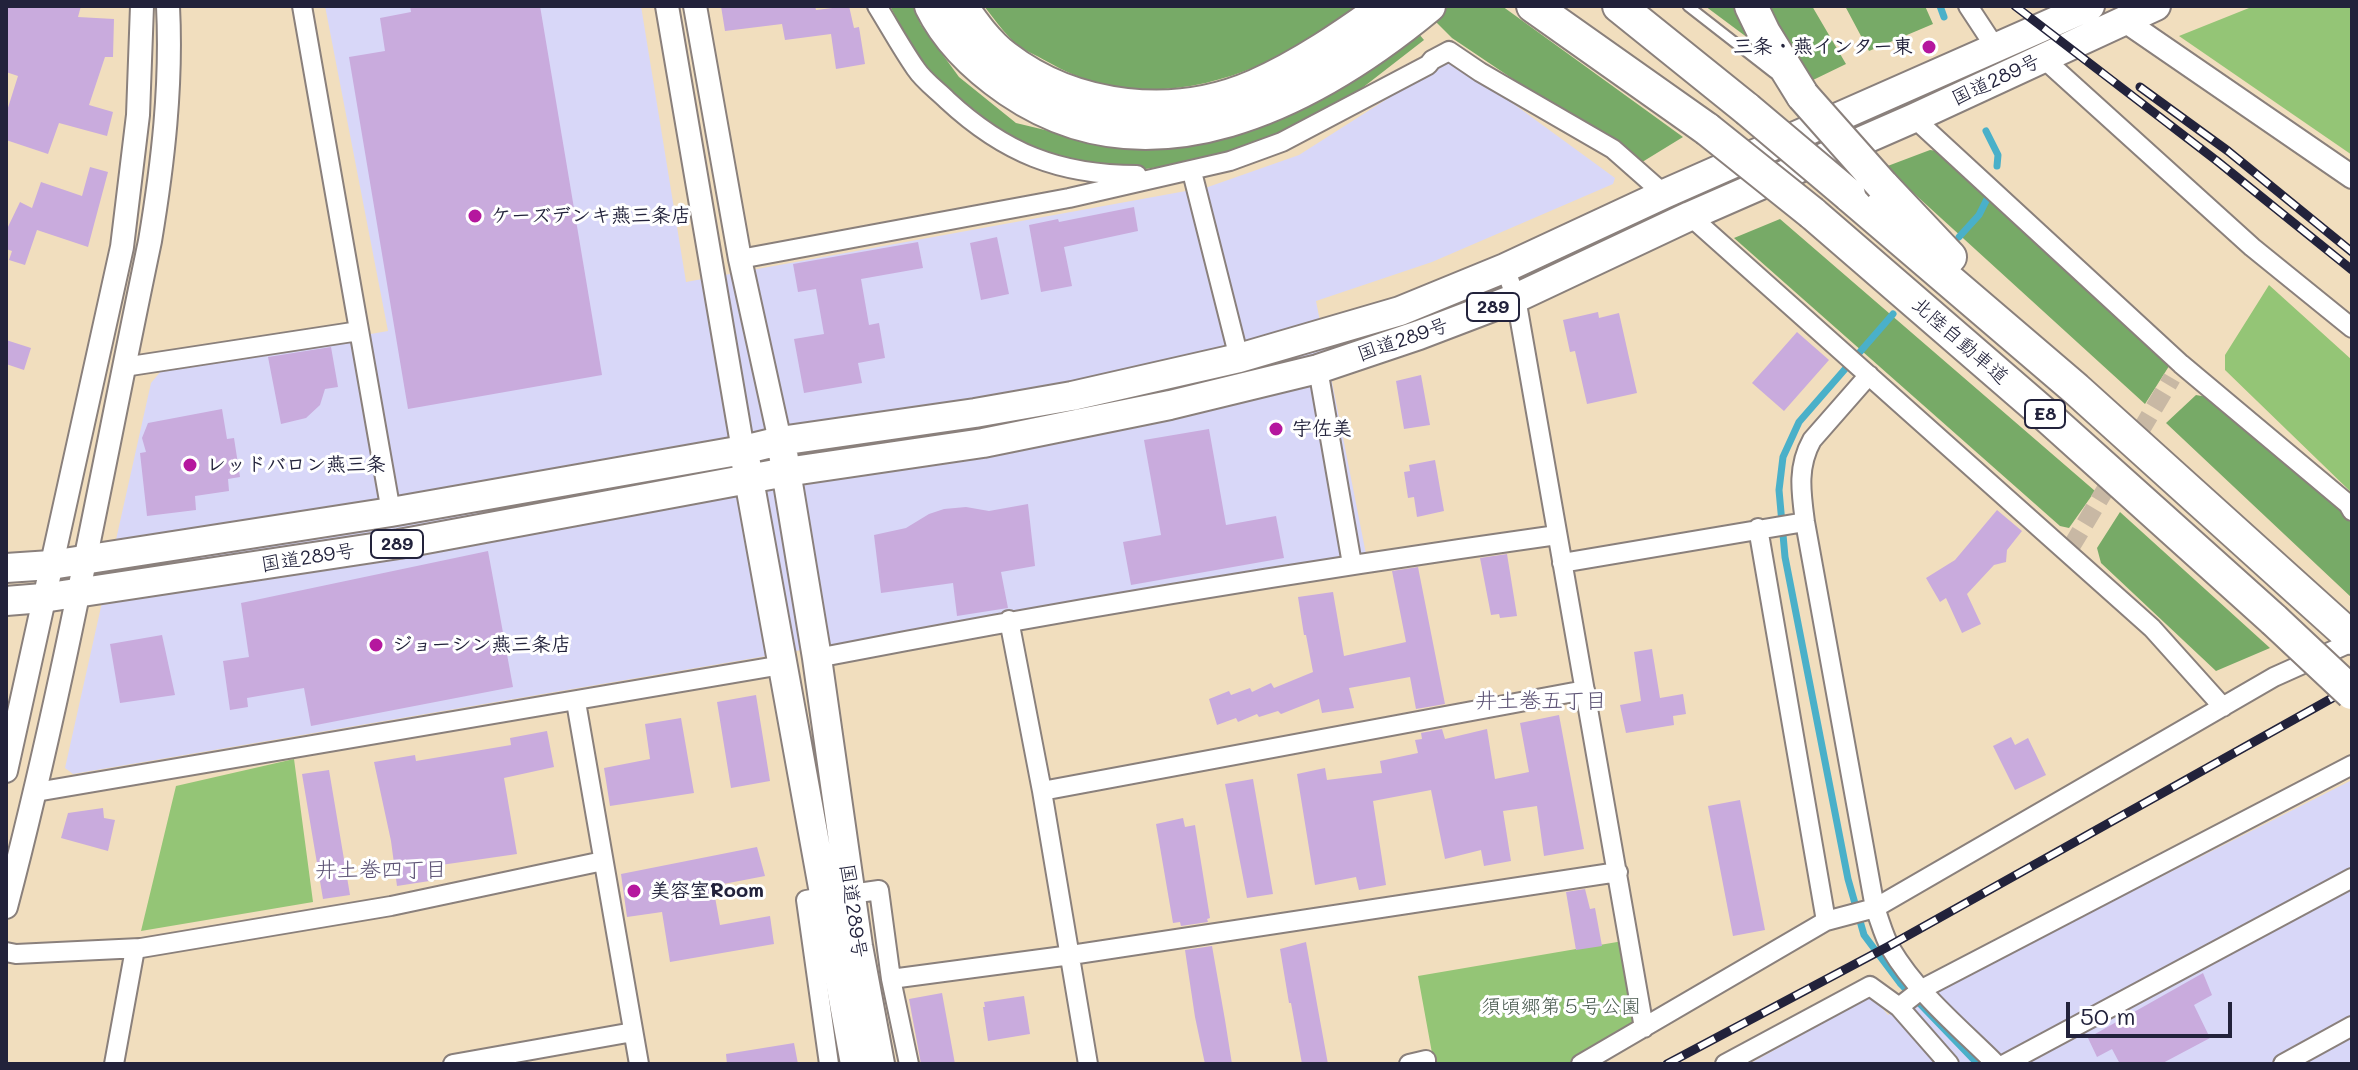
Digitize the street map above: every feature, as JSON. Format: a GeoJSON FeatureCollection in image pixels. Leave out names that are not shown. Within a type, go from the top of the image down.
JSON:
{"type":"FeatureCollection","features":[{"type":"Feature","properties":{"kind":"highway"},"geometry":{"type":"LineString","coordinates":[[931,6],[960,49],[989,76],[1022,99],[1094,127],[1147,133],[1175,132],[1226,122],[1272,107],[1321,82],[1371,50],[1429,6]]}},
{"type":"Feature","properties":{"kind":"highway"},"geometry":{"type":"LineString","coordinates":[[961,6],[996,49],[1034,76],[1063,91],[1132,107],[1171,106],[1213,99],[1252,87],[1287,71],[1386,6]]}},
{"type":"Feature","properties":{"kind":"highway"},"geometry":{"type":"LineString","coordinates":[[1533,6],[1707,129]]}},
{"type":"Feature","properties":{"kind":"highway","name":"北陸自動車道"},"geometry":{"type":"LineString","coordinates":[[1554,6],[1812,213],[2048,417],[2352,693]]}},
{"type":"Feature","properties":{"kind":"highway","name":"北陸自動車道"},"geometry":{"type":"LineString","coordinates":[[1619,6],[1747,109],[2076,389],[2309,597],[2352,640]]}},
{"type":"Feature","properties":{"kind":"highway"},"geometry":{"type":"LineString","coordinates":[[1751,6],[1803,96],[1882,185],[2003,310],[2231,514],[2309,597]]}},
{"type":"Feature","properties":{"kind":"highway","name":"国道289号"},"geometry":{"type":"LineString","coordinates":[[6,568],[51,565],[391,512],[780,441],[975,413],[1072,396],[1239,358],[1400,311],[1505,268],[1664,194],[2090,6]]}},
{"type":"Feature","properties":{"kind":"highway","name":"国道289号"},"geometry":{"type":"LineString","coordinates":[[6,601],[399,544],[786,472],[1043,432],[1216,395],[1318,369],[1516,298],[2156,6]]}},
{"type":"Feature","properties":{"kind":"highway","name":"国道289号"},"geometry":{"type":"LineString","coordinates":[[780,441],[817,658],[855,1064]]}},
{"type":"Feature","properties":{"kind":"highway","name":"国道289号"},"geometry":{"type":"LineString","coordinates":[[743,450],[782,665],[880,1064]]}},
{"type":"Feature","properties":{"kind":"street"},"geometry":{"type":"LineString","coordinates":[[6,771],[122,247],[138,115],[142,9],[167,6],[170,48],[161,175],[150,241],[87,559],[36,792],[6,907]]}},
{"type":"Feature","properties":{"kind":"street"},"geometry":{"type":"LineString","coordinates":[[302,6],[391,512]]}},
{"type":"Feature","properties":{"kind":"street"},"geometry":{"type":"LineString","coordinates":[[667,6],[743,450]]}},
{"type":"Feature","properties":{"kind":"street"},"geometry":{"type":"LineString","coordinates":[[695,6],[740,259],[780,441]]}},
{"type":"Feature","properties":{"kind":"street"},"geometry":{"type":"LineString","coordinates":[[877,6],[918,72],[970,121],[994,138],[1035,160],[1079,172],[1116,175],[1183,173]]}},
{"type":"Feature","properties":{"kind":"street"},"geometry":{"type":"LineString","coordinates":[[1968,6],[1995,47]]}},
{"type":"Feature","properties":{"kind":"street"},"geometry":{"type":"LineString","coordinates":[[2125,21],[2352,177]]}},
{"type":"Feature","properties":{"kind":"street"},"geometry":{"type":"LineString","coordinates":[[740,259],[1069,198],[1183,173],[1282,142],[1449,51],[1613,149],[1664,194]]}},
{"type":"Feature","properties":{"kind":"street"},"geometry":{"type":"LineString","coordinates":[[2043,58],[2252,247],[2352,328]]}},
{"type":"Feature","properties":{"kind":"street"},"geometry":{"type":"LineString","coordinates":[[1914,118],[2176,371],[2348,504],[2352,511]]}},
{"type":"Feature","properties":{"kind":"street"},"geometry":{"type":"LineString","coordinates":[[1183,173],[1239,358]]}},
{"type":"Feature","properties":{"kind":"street"},"geometry":{"type":"LineString","coordinates":[[1690,216],[2069,549],[2152,628],[2223,707]]}},
{"type":"Feature","properties":{"kind":"street"},"geometry":{"type":"LineString","coordinates":[[1505,268],[1516,298],[1644,1028]]}},
{"type":"Feature","properties":{"kind":"street"},"geometry":{"type":"LineString","coordinates":[[124,367],[359,331]]}},
{"type":"Feature","properties":{"kind":"street"},"geometry":{"type":"LineString","coordinates":[[1318,369],[1352,564]]}},
{"type":"Feature","properties":{"kind":"street"},"geometry":{"type":"LineString","coordinates":[[1864,371],[1805,452],[1800,472],[1798,522],[1870,909],[1889,946],[1922,989],[1996,1064]]}},
{"type":"Feature","properties":{"kind":"street"},"geometry":{"type":"LineString","coordinates":[[1562,563],[1798,522]]}},
{"type":"Feature","properties":{"kind":"street"},"geometry":{"type":"LineString","coordinates":[[1764,527],[1830,919]]}},
{"type":"Feature","properties":{"kind":"street"},"geometry":{"type":"LineString","coordinates":[[817,658],[1009,620],[1352,564],[1557,535]]}},
{"type":"Feature","properties":{"kind":"street"},"geometry":{"type":"LineString","coordinates":[[1009,620],[1042,791],[1088,1064]]}},
{"type":"Feature","properties":{"kind":"street"},"geometry":{"type":"LineString","coordinates":[[1581,1064],[1830,919],[1870,909],[2274,677],[2352,640]]}},
{"type":"Feature","properties":{"kind":"street"},"geometry":{"type":"LineString","coordinates":[[36,792],[782,665]]}},
{"type":"Feature","properties":{"kind":"street"},"geometry":{"type":"LineString","coordinates":[[1042,791],[1585,690]]}},
{"type":"Feature","properties":{"kind":"street"},"geometry":{"type":"LineString","coordinates":[[576,702],[639,1064]]}},
{"type":"Feature","properties":{"kind":"street"},"geometry":{"type":"LineString","coordinates":[[1899,1007],[1922,989],[2352,765]]}},
{"type":"Feature","properties":{"kind":"street"},"geometry":{"type":"LineString","coordinates":[[6,952],[140,948],[391,906],[603,861]]}},
{"type":"Feature","properties":{"kind":"street"},"geometry":{"type":"LineString","coordinates":[[891,979],[1071,955],[1618,872]]}},
{"type":"Feature","properties":{"kind":"street"},"geometry":{"type":"LineString","coordinates":[[2005,1064],[2352,878]]}},
{"type":"Feature","properties":{"kind":"street"},"geometry":{"type":"LineString","coordinates":[[829,1064],[806,900],[879,890],[891,979],[909,1064]]}},
{"type":"Feature","properties":{"kind":"street"},"geometry":{"type":"LineString","coordinates":[[114,1064],[135,949],[140,948]]}},
{"type":"Feature","properties":{"kind":"street"},"geometry":{"type":"LineString","coordinates":[[1725,1064],[1870,986],[1899,1007],[1949,1064]]}},
{"type":"Feature","properties":{"kind":"street"},"geometry":{"type":"LineString","coordinates":[[2283,1064],[2352,1026]]}},
{"type":"Feature","properties":{"kind":"street"},"geometry":{"type":"LineString","coordinates":[[453,1064],[633,1032]]}},
{"type":"Feature","properties":{"kind":"street"},"geometry":{"type":"LineString","coordinates":[[1409,1064],[1426,1060],[1426,1064]]}},
{"type":"Feature","properties":{"kind":"lane"},"geometry":{"type":"LineString","coordinates":[[1688,6],[1803,96]]}},
{"type":"Feature","properties":{"kind":"shaded area"},"geometry":{"type":"Polygon","coordinates":[[[325,6],[641,6],[686,282],[1208,187],[1299,155],[1387,99],[1436,54],[1448,56],[1615,178],[1613,184],[1432,262],[1316,301],[1366,554],[73,774],[65,768],[151,383],[162,370],[388,331],[325,6]]]}},
{"type":"Feature","properties":{"kind":"shaded area"},"geometry":{"type":"Polygon","coordinates":[[[2352,780],[2352,1064],[1749,1064],[1872,996],[1888,1015],[2352,780]]]}},
{"type":"Feature","properties":{"kind":"green space"},"geometry":{"type":"Polygon","coordinates":[[[890,6],[913,6],[921,25],[959,77],[1016,123],[1138,148],[1212,135],[1348,81],[1419,34],[1424,40],[1357,92],[1284,133],[1223,157],[1139,170],[1050,157],[1000,130],[923,69],[890,6]]]}},
{"type":"Feature","properties":{"kind":"green space"},"geometry":{"type":"Polygon","coordinates":[[[984,6],[1360,6],[1288,52],[1250,69],[1210,82],[1169,89],[1128,88],[1088,80],[1019,46],[984,6]]]}},
{"type":"Feature","properties":{"kind":"green space"},"geometry":{"type":"Polygon","coordinates":[[[1449,6],[1502,6],[1683,137],[1639,164],[1452,38],[1433,19],[1449,6]]]}},
{"type":"Feature","properties":{"kind":"green space"},"geometry":{"type":"Polygon","coordinates":[[[1705,6],[1735,6],[1748,38],[1705,6]]]}},
{"type":"Feature","properties":{"kind":"green space"},"geometry":{"type":"Polygon","coordinates":[[[1765,6],[1812,6],[1846,64],[1811,81],[1765,6]]]}},
{"type":"Feature","properties":{"kind":"green space"},"geometry":{"type":"Polygon","coordinates":[[[1845,6],[1925,6],[1933,24],[1869,51],[1845,6]]]}},
{"type":"Feature","properties":{"kind":"green space"},"geometry":{"type":"Polygon","coordinates":[[[2254,6],[2352,6],[2352,155],[2179,36],[2254,6]]]}},
{"type":"Feature","properties":{"kind":"green space"},"geometry":{"type":"Polygon","coordinates":[[[1930,150],[1945,152],[1980,192],[2171,363],[2145,404],[1885,167],[1930,150]]]}},
{"type":"Feature","properties":{"kind":"green space"},"geometry":{"type":"Polygon","coordinates":[[[1780,219],[2095,491],[2069,528],[2060,526],[1734,238],[1780,219]]]}},
{"type":"Feature","properties":{"kind":"green space"},"geometry":{"type":"Polygon","coordinates":[[[2269,285],[2352,360],[2352,493],[2225,370],[2225,355],[2269,285]]]}},
{"type":"Feature","properties":{"kind":"green space"},"geometry":{"type":"Polygon","coordinates":[[[2196,395],[2213,398],[2352,520],[2352,598],[2166,423],[2196,395]]]}},
{"type":"Feature","properties":{"kind":"green space"},"geometry":{"type":"Polygon","coordinates":[[[2120,512],[2270,648],[2216,671],[2101,563],[2097,548],[2120,512]]]}},
{"type":"Feature","properties":{"kind":"green space"},"geometry":{"type":"Polygon","coordinates":[[[294,759],[313,902],[141,931],[176,786],[294,759]]]}},
{"type":"Feature","properties":{"kind":"green space","name":"須頃郷第５号公園"},"geometry":{"type":"Polygon","coordinates":[[[1623,941],[1638,1025],[1574,1064],[1434,1064],[1418,976],[1623,941]]]}},
{"type":"Feature","properties":{"kind":"building"},"geometry":{"type":"Polygon","coordinates":[[[6,6],[81,6],[78,17],[114,19],[113,57],[105,57],[89,105],[113,112],[107,136],[59,123],[48,154],[6,140],[6,114],[18,76],[6,72],[6,6]]]}},
{"type":"Feature","properties":{"kind":"building","name":"ケーズデンキ燕三条店"},"geometry":{"type":"Polygon","coordinates":[[[410,6],[540,6],[602,375],[408,409],[349,57],[385,51],[380,18],[411,12],[410,6]]]}},
{"type":"Feature","properties":{"kind":"building"},"geometry":{"type":"Polygon","coordinates":[[[721,6],[815,6],[816,10],[849,6],[854,28],[859,27],[865,64],[836,69],[831,34],[785,40],[782,24],[725,31],[721,6]]]}},
{"type":"Feature","properties":{"kind":"building"},"geometry":{"type":"Polygon","coordinates":[[[90,167],[108,172],[88,247],[37,230],[25,265],[9,260],[12,251],[6,249],[6,231],[20,202],[32,208],[41,182],[82,196],[90,167]]]}},
{"type":"Feature","properties":{"kind":"building"},"geometry":{"type":"Polygon","coordinates":[[[1134,207],[1138,231],[1064,247],[1072,286],[1041,292],[1029,225],[1134,207]]]}},
{"type":"Feature","properties":{"kind":"building"},"geometry":{"type":"Polygon","coordinates":[[[997,237],[1009,294],[981,300],[970,243],[997,237]]]}},
{"type":"Feature","properties":{"kind":"building"},"geometry":{"type":"Polygon","coordinates":[[[918,242],[923,268],[861,279],[869,325],[879,323],[885,358],[858,363],[862,383],[804,393],[794,339],[824,334],[816,289],[798,292],[793,264],[918,242]]]}},
{"type":"Feature","properties":{"kind":"building"},"geometry":{"type":"Polygon","coordinates":[[[1598,312],[1599,318],[1619,313],[1637,393],[1587,404],[1575,351],[1570,352],[1563,320],[1598,312]]]}},
{"type":"Feature","properties":{"kind":"building"},"geometry":{"type":"Polygon","coordinates":[[[1797,332],[1829,360],[1784,411],[1752,383],[1797,332]]]}},
{"type":"Feature","properties":{"kind":"building"},"geometry":{"type":"Polygon","coordinates":[[[6,340],[31,348],[24,370],[6,364],[6,340]]]}},
{"type":"Feature","properties":{"kind":"building"},"geometry":{"type":"Polygon","coordinates":[[[331,347],[338,387],[325,389],[320,405],[306,418],[281,424],[268,357],[331,347]]]}},
{"type":"Feature","properties":{"kind":"building"},"geometry":{"type":"Polygon","coordinates":[[[1421,375],[1430,425],[1404,429],[1396,381],[1421,375]]]}},
{"type":"Feature","properties":{"kind":"building","name":"レッドバロン燕三条"},"geometry":{"type":"Polygon","coordinates":[[[222,409],[227,439],[234,438],[240,477],[228,479],[229,491],[195,496],[196,510],[147,516],[140,453],[146,452],[142,438],[148,423],[222,409]]]}},
{"type":"Feature","properties":{"kind":"building"},"geometry":{"type":"Polygon","coordinates":[[[1209,429],[1226,525],[1276,516],[1284,558],[1131,585],[1123,542],[1161,535],[1144,440],[1209,429]]]}},
{"type":"Feature","properties":{"kind":"building"},"geometry":{"type":"Polygon","coordinates":[[[1435,460],[1444,511],[1417,517],[1414,497],[1408,498],[1404,472],[1410,471],[1409,465],[1435,460]]]}},
{"type":"Feature","properties":{"kind":"building"},"geometry":{"type":"Polygon","coordinates":[[[1028,504],[1035,566],[1001,572],[1008,608],[957,616],[953,583],[881,593],[874,535],[906,528],[944,509],[966,507],[989,511],[1028,504]]]}},
{"type":"Feature","properties":{"kind":"building"},"geometry":{"type":"Polygon","coordinates":[[[1997,510],[2022,531],[2007,550],[2006,562],[1994,565],[1967,594],[1981,624],[1962,633],[1946,598],[1940,602],[1926,578],[1955,560],[1997,510]]]}},
{"type":"Feature","properties":{"kind":"building","name":"ジョーシン燕三条店"},"geometry":{"type":"Polygon","coordinates":[[[488,551],[513,687],[311,726],[304,688],[247,698],[248,707],[230,710],[223,661],[249,657],[241,603],[488,551]]]}},
{"type":"Feature","properties":{"kind":"building"},"geometry":{"type":"Polygon","coordinates":[[[1507,554],[1517,616],[1500,618],[1499,614],[1491,615],[1480,558],[1507,554]]]}},
{"type":"Feature","properties":{"kind":"building"},"geometry":{"type":"Polygon","coordinates":[[[1418,567],[1445,704],[1416,709],[1410,677],[1349,688],[1354,708],[1322,713],[1319,699],[1281,714],[1278,711],[1259,717],[1257,714],[1238,722],[1236,718],[1217,725],[1209,699],[1229,691],[1231,695],[1250,688],[1252,692],[1271,683],[1274,688],[1313,672],[1298,597],[1333,592],[1344,656],[1406,642],[1392,571],[1418,567]]]}},
{"type":"Feature","properties":{"kind":"building"},"geometry":{"type":"Polygon","coordinates":[[[162,635],[175,695],[120,703],[110,644],[162,635]]]}},
{"type":"Feature","properties":{"kind":"building"},"geometry":{"type":"Polygon","coordinates":[[[1652,649],[1660,698],[1683,694],[1686,714],[1673,716],[1674,725],[1626,733],[1620,705],[1641,701],[1634,652],[1652,649]]]}},
{"type":"Feature","properties":{"kind":"building"},"geometry":{"type":"Polygon","coordinates":[[[756,695],[770,781],[731,788],[717,702],[756,695]]]}},
{"type":"Feature","properties":{"kind":"building"},"geometry":{"type":"Polygon","coordinates":[[[1559,715],[1584,849],[1544,856],[1537,806],[1503,811],[1511,861],[1484,866],[1481,850],[1445,859],[1431,790],[1373,801],[1386,885],[1359,890],[1356,877],[1315,885],[1297,774],[1325,768],[1327,780],[1382,773],[1380,761],[1418,753],[1415,740],[1422,739],[1421,733],[1442,729],[1445,739],[1487,729],[1495,779],[1529,772],[1520,723],[1559,715]]]}},
{"type":"Feature","properties":{"kind":"building"},"geometry":{"type":"Polygon","coordinates":[[[681,718],[694,793],[610,806],[604,768],[650,759],[645,724],[681,718]]]}},
{"type":"Feature","properties":{"kind":"building"},"geometry":{"type":"Polygon","coordinates":[[[547,731],[554,767],[504,778],[517,854],[434,866],[436,880],[397,886],[374,762],[415,755],[416,761],[511,745],[510,738],[547,731]]]}},
{"type":"Feature","properties":{"kind":"building"},"geometry":{"type":"Polygon","coordinates":[[[2011,737],[2015,745],[2028,738],[2046,775],[2015,790],[1993,746],[2011,737]]]}},
{"type":"Feature","properties":{"kind":"building"},"geometry":{"type":"Polygon","coordinates":[[[329,770],[350,895],[323,899],[302,774],[329,770]]]}},
{"type":"Feature","properties":{"kind":"building"},"geometry":{"type":"Polygon","coordinates":[[[1253,779],[1273,894],[1247,898],[1225,784],[1253,779]]]}},
{"type":"Feature","properties":{"kind":"building"},"geometry":{"type":"Polygon","coordinates":[[[1740,800],[1765,930],[1733,936],[1708,806],[1740,800]]]}},
{"type":"Feature","properties":{"kind":"building"},"geometry":{"type":"Polygon","coordinates":[[[103,808],[104,818],[115,820],[108,851],[61,838],[68,813],[103,808]]]}},
{"type":"Feature","properties":{"kind":"building"},"geometry":{"type":"Polygon","coordinates":[[[1183,818],[1185,827],[1195,825],[1210,918],[1208,922],[1181,926],[1180,922],[1173,923],[1156,824],[1183,818]]]}},
{"type":"Feature","properties":{"kind":"building"},"geometry":{"type":"Polygon","coordinates":[[[757,847],[765,876],[713,886],[720,925],[770,916],[774,944],[670,962],[662,912],[627,917],[621,874],[757,847]]]}},
{"type":"Feature","properties":{"kind":"building"},"geometry":{"type":"Polygon","coordinates":[[[1585,889],[1590,909],[1595,908],[1602,946],[1576,950],[1566,892],[1585,889]]]}},
{"type":"Feature","properties":{"kind":"building"},"geometry":{"type":"Polygon","coordinates":[[[1306,942],[1328,1064],[1302,1064],[1289,1003],[1280,949],[1306,942]]]}},
{"type":"Feature","properties":{"kind":"building"},"geometry":{"type":"Polygon","coordinates":[[[1212,946],[1232,1064],[1205,1064],[1195,1017],[1185,950],[1212,946]]]}},
{"type":"Feature","properties":{"kind":"building"},"geometry":{"type":"Polygon","coordinates":[[[2203,973],[2212,995],[2194,1005],[2210,1038],[2161,1064],[2120,1064],[2112,1049],[2097,1057],[2088,1038],[2203,973]]]}},
{"type":"Feature","properties":{"kind":"building"},"geometry":{"type":"Polygon","coordinates":[[[942,993],[955,1064],[921,1064],[909,999],[942,993]]]}},
{"type":"Feature","properties":{"kind":"building"},"geometry":{"type":"Polygon","coordinates":[[[1024,996],[1030,1034],[988,1041],[984,1002],[1024,996]]]}},
{"type":"Feature","properties":{"kind":"building"},"geometry":{"type":"Polygon","coordinates":[[[794,1043],[798,1064],[727,1064],[726,1054],[794,1043]]]}},
{"type":"Feature","properties":{"kind":"waterway"},"geometry":{"type":"LineString","coordinates":[[1940,6],[1944,17]]}},
{"type":"Feature","properties":{"kind":"waterway"},"geometry":{"type":"LineString","coordinates":[[1986,131],[1998,155],[1997,166]]}},
{"type":"Feature","properties":{"kind":"waterway"},"geometry":{"type":"LineString","coordinates":[[1959,237],[1979,215],[1987,199]]}},
{"type":"Feature","properties":{"kind":"waterway"},"geometry":{"type":"LineString","coordinates":[[1893,314],[1799,422],[1783,457],[1779,490],[1785,557],[1848,879],[1864,935],[1900,983],[1978,1064]]}},
{"type":"Feature","properties":{"kind":"tunnel"},"geometry":{"type":"LineString","coordinates":[[2071,547],[2172,378]]}},
{"type":"Feature","properties":{"kind":"railway"},"geometry":{"type":"LineString","coordinates":[[2015,6],[2217,161],[2352,270]]}},
{"type":"Feature","properties":{"kind":"railway"},"geometry":{"type":"LineString","coordinates":[[2140,87],[2228,151],[2352,252]]}},
{"type":"Feature","properties":{"kind":"railway"},"geometry":{"type":"LineString","coordinates":[[1667,1064],[1889,946],[2352,687]]}},
{"type":"Feature","properties":{"kind":"place","name":"三条・燕インター東"},"geometry":{"type":"Point","coordinates":[1929,47]}},
{"type":"Feature","properties":{"kind":"place","name":"ケーズデンキ燕三条店"},"geometry":{"type":"Point","coordinates":[475,216]}},
{"type":"Feature","properties":{"kind":"place","name":"宇佐美"},"geometry":{"type":"Point","coordinates":[1276,429]}},
{"type":"Feature","properties":{"kind":"place","name":"レッドバロン燕三条"},"geometry":{"type":"Point","coordinates":[190,465]}},
{"type":"Feature","properties":{"kind":"place","name":"ジョーシン燕三条店"},"geometry":{"type":"Point","coordinates":[376,645]}},
{"type":"Feature","properties":{"kind":"place","name":"美容室Room"},"geometry":{"type":"Point","coordinates":[634,891]}},
{"type":"Feature","properties":{"kind":"district","name":"井土巻五丁目"},"geometry":{"type":"Point","coordinates":[1541,701]}},
{"type":"Feature","properties":{"kind":"district","name":"井土巻四丁目"},"geometry":{"type":"Point","coordinates":[381,870]}}]}
